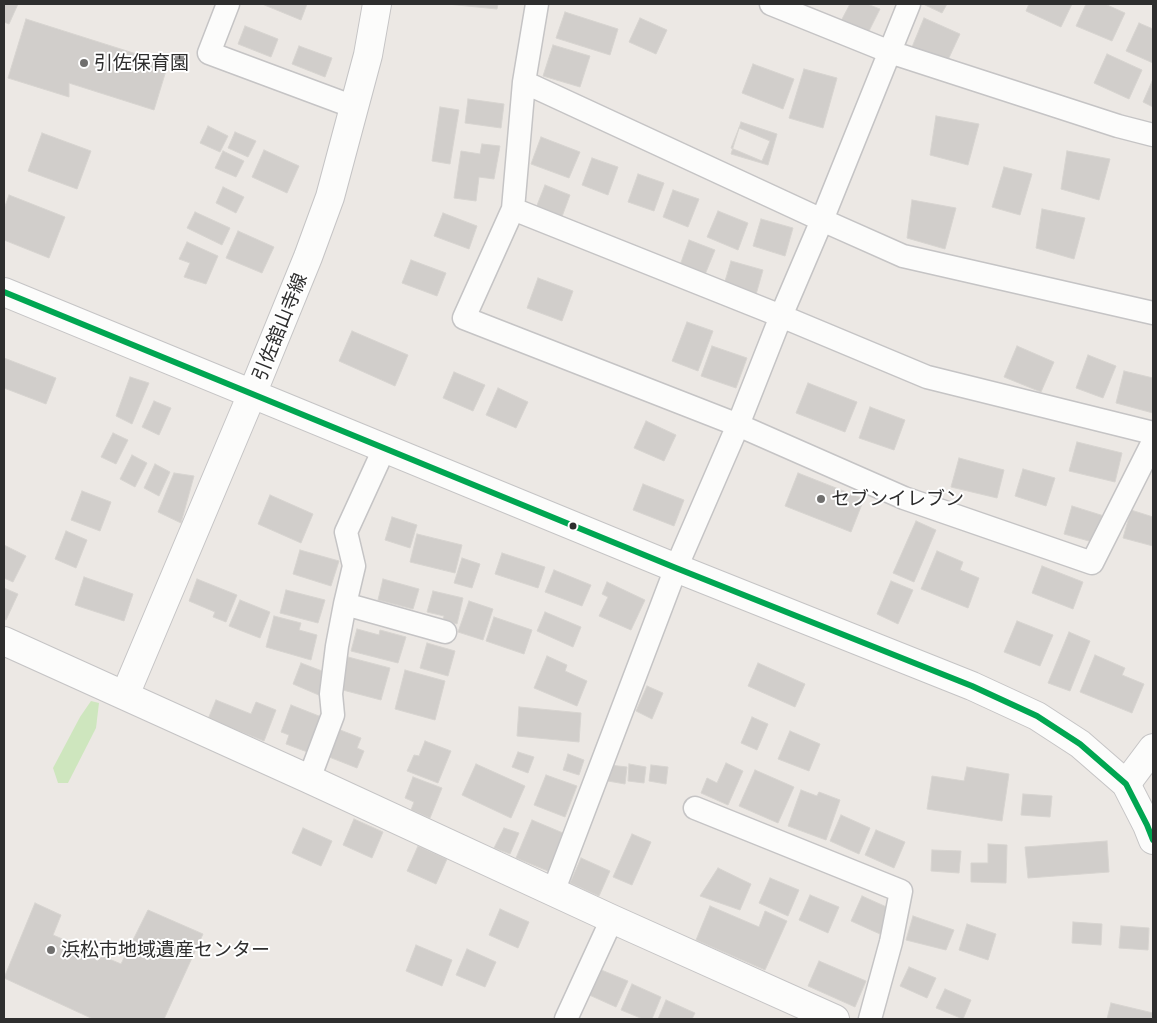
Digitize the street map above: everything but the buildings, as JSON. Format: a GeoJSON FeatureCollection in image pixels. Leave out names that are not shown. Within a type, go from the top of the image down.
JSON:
{"type":"FeatureCollection","features":[{"type":"Feature","properties":{"kind":"main road","name":"引佐舘山寺線"},"geometry":{"type":"LineString","coordinates":[[125,695],[252,394],[308,257],[330,197],[368,55],[377,4]]}},
{"type":"Feature","properties":{"kind":"main road"},"geometry":{"type":"LineString","coordinates":[[4,292],[676,568],[972,686],[1037,716],[1080,744],[1126,784],[1148,825],[1153,840]]}},
{"type":"Feature","properties":{"kind":"main road"},"geometry":{"type":"LineString","coordinates":[[4,641],[309,778],[612,920],[835,1019]]}},
{"type":"Feature","properties":{"kind":"main road"},"geometry":{"type":"LineString","coordinates":[[1126,784],[1153,748]]}},
{"type":"Feature","properties":{"kind":"street"},"geometry":{"type":"LineString","coordinates":[[228,4],[209,53],[354,107]]}},
{"type":"Feature","properties":{"kind":"street"},"geometry":{"type":"LineString","coordinates":[[537,4],[524,82],[513,209],[464,318],[738,425],[904,498],[1092,563],[1153,442]]}},
{"type":"Feature","properties":{"kind":"street"},"geometry":{"type":"LineString","coordinates":[[771,4],[890,52],[1153,136]]}},
{"type":"Feature","properties":{"kind":"street"},"geometry":{"type":"LineString","coordinates":[[553,892],[676,568],[738,425],[909,4]]}},
{"type":"Feature","properties":{"kind":"street"},"geometry":{"type":"LineString","coordinates":[[524,82],[902,256],[1153,313]]}},
{"type":"Feature","properties":{"kind":"street"},"geometry":{"type":"LineString","coordinates":[[513,209],[782,316],[927,377],[1153,433]]}},
{"type":"Feature","properties":{"kind":"street"},"geometry":{"type":"LineString","coordinates":[[309,778],[333,715],[331,694],[337,646],[354,566],[346,532],[384,448]]}},
{"type":"Feature","properties":{"kind":"street"},"geometry":{"type":"LineString","coordinates":[[345,604],[445,632]]}},
{"type":"Feature","properties":{"kind":"street"},"geometry":{"type":"LineString","coordinates":[[694,808],[901,891],[892,942],[870,1019]]}},
{"type":"Feature","properties":{"kind":"street"},"geometry":{"type":"LineString","coordinates":[[566,1019],[612,920]]}},
{"type":"Feature","properties":{"kind":"green space"},"geometry":{"type":"Polygon","coordinates":[[[91,701],[99,703],[96,728],[68,783],[58,783],[53,768],[80,717],[91,701]]]}},
{"type":"Feature","properties":{"kind":"transit line"},"geometry":{"type":"LineString","coordinates":[[4,292],[676,568],[972,686],[1037,716],[1080,744],[1126,784],[1153,840]]}},
{"type":"Feature","properties":{"kind":"place","name":"引佐保育園"},"geometry":{"type":"Point","coordinates":[84,63]}},
{"type":"Feature","properties":{"kind":"place","name":"セブンイレブン"},"geometry":{"type":"Point","coordinates":[821,499]}},
{"type":"Feature","properties":{"kind":"place","name":"浜松市地域遺産センター"},"geometry":{"type":"Point","coordinates":[51,950]}}]}
